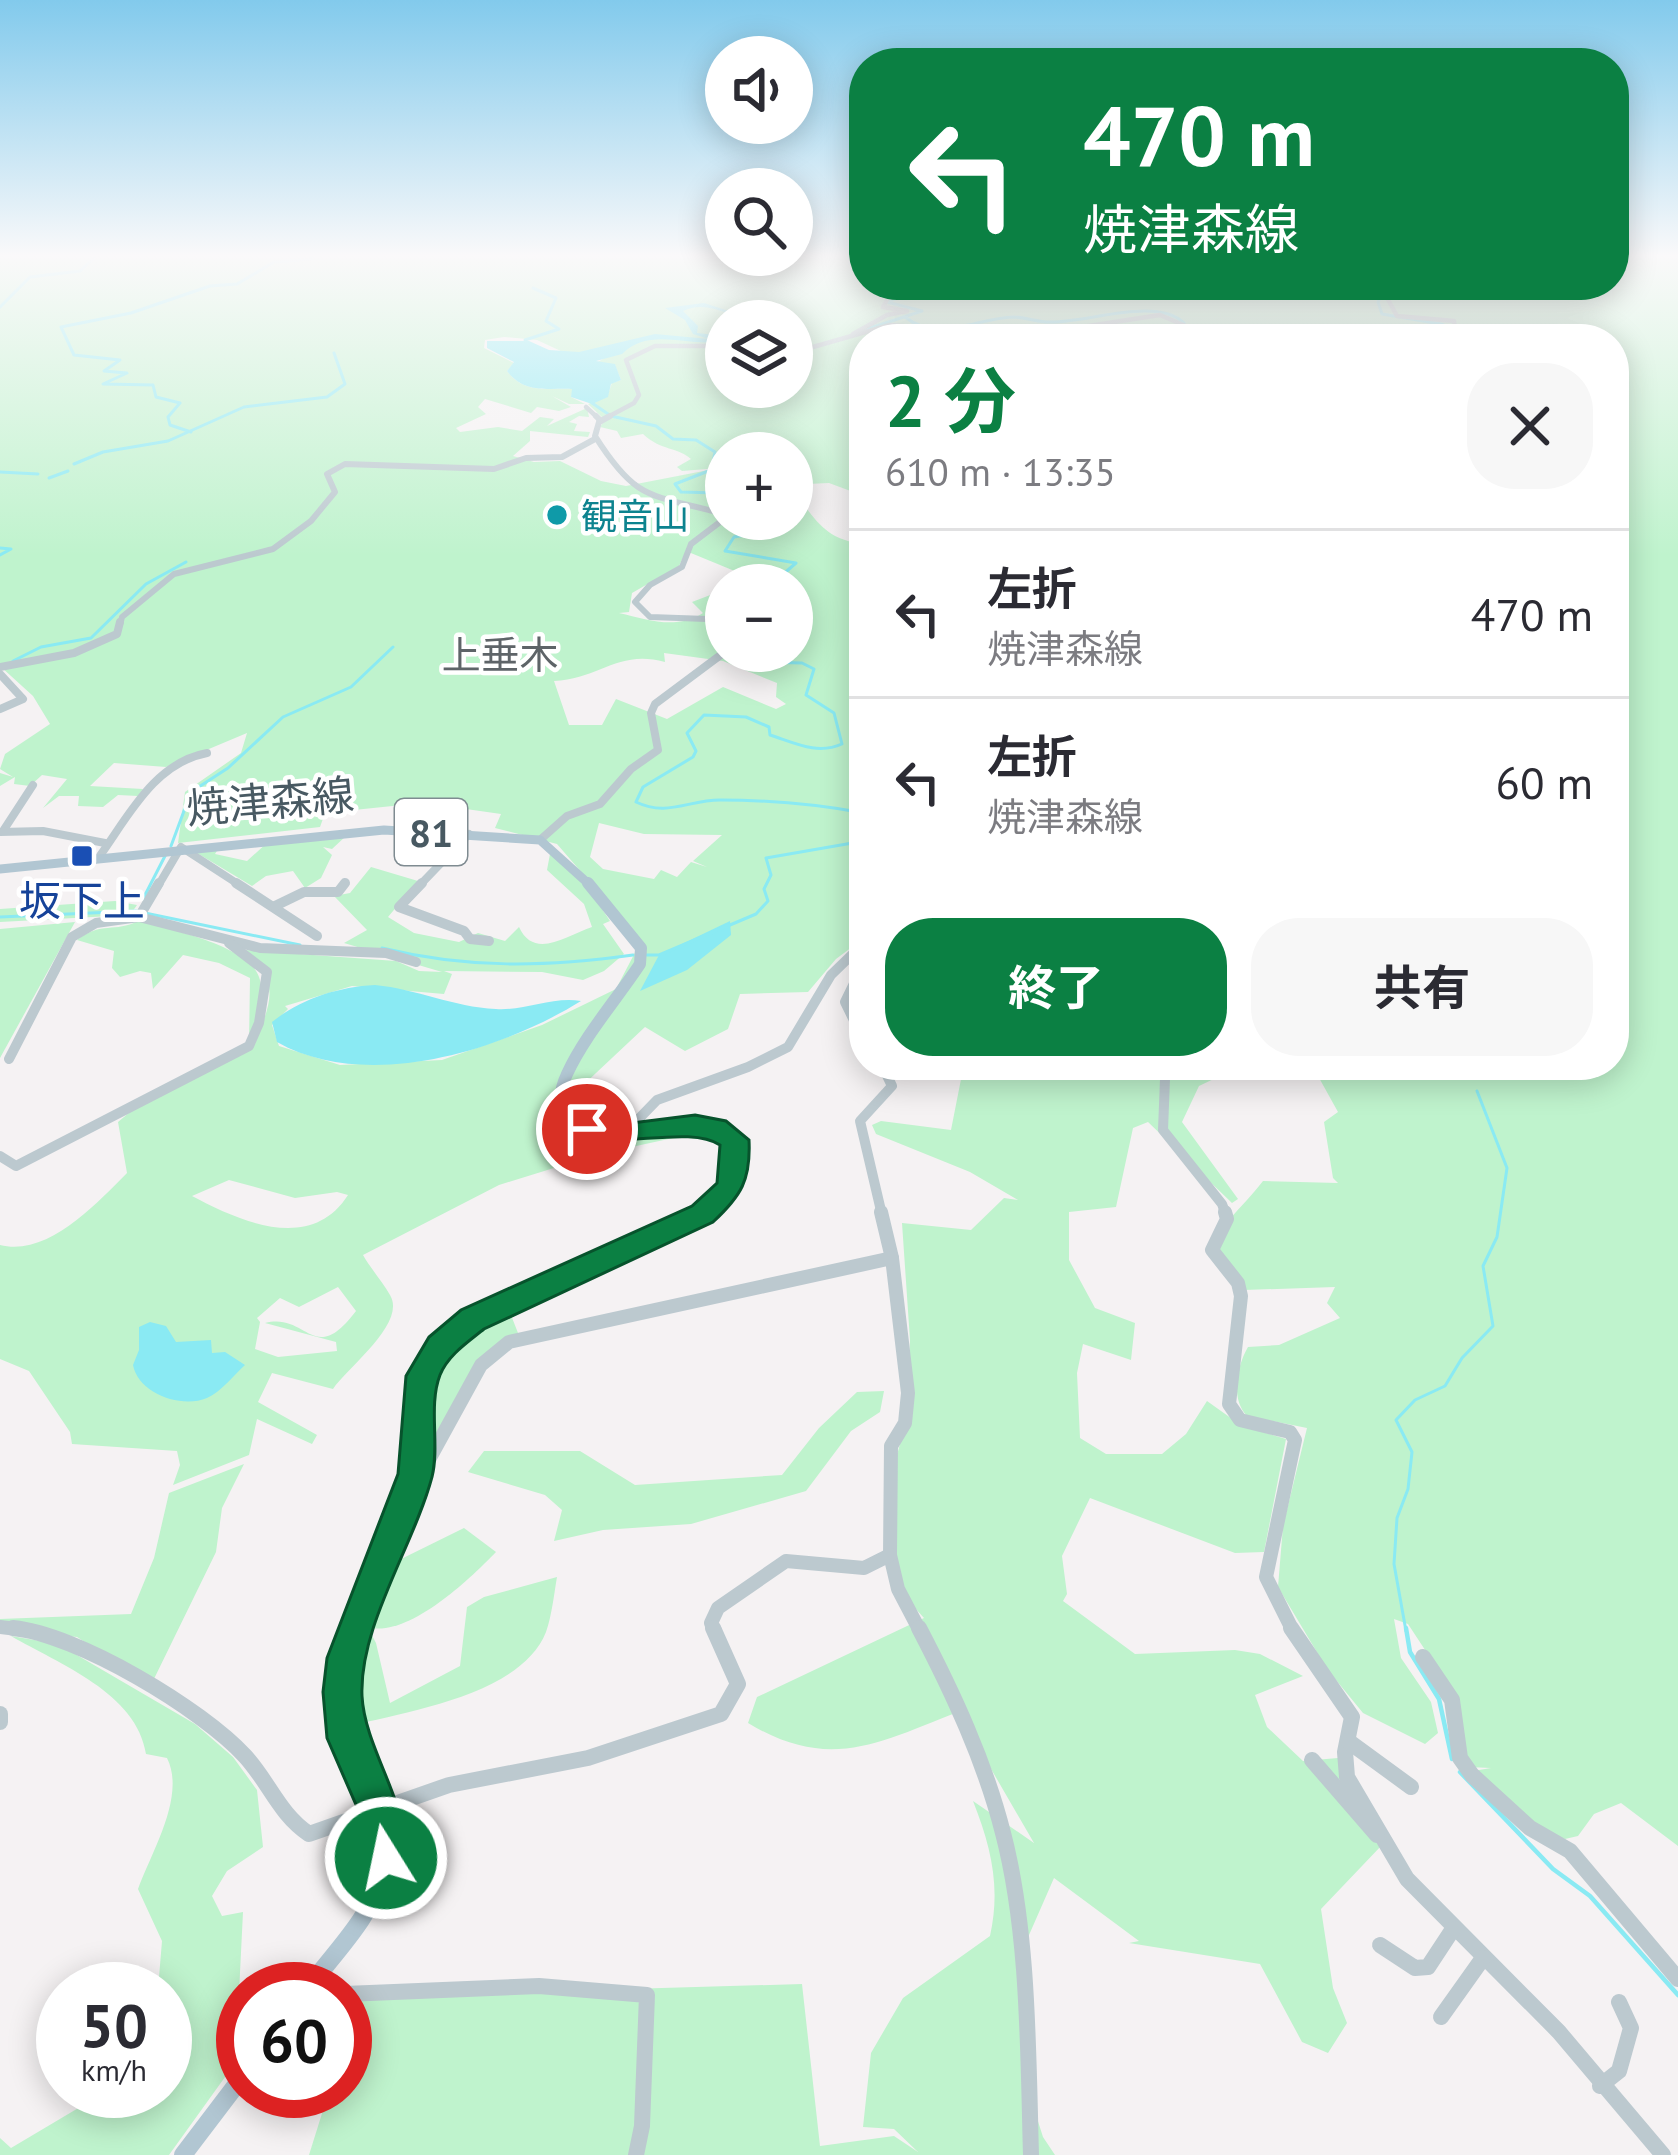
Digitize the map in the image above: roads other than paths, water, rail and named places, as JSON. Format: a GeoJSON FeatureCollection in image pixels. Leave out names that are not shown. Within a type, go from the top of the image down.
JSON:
{"type":"FeatureCollection","features":[{"type":"Feature","properties":{"kind":"main road","name":"焼津森線"},"geometry":{"type":"LineString","coordinates":[[0,868],[320,832],[540,840]]}},
{"type":"Feature","properties":{"kind":"main road"},"geometry":{"type":"LineString","coordinates":[[330,1962],[378,1884],[386,1858],[380,1813],[347,1738],[343,1692],[346,1658],[416,1474],[422,1376],[456,1332],[497,1307],[702,1214],[730,1188],[736,1151],[728,1135],[695,1126],[625,1133],[587,1129],[566,1113],[561,1090],[641,956],[588,883],[540,840]]}},
{"type":"Feature","properties":{"kind":"main road"},"geometry":{"type":"LineString","coordinates":[[183,2155],[216,2112]]}},
{"type":"Feature","properties":{"kind":"street"},"geometry":{"type":"LineString","coordinates":[[0,709],[23,700],[0,671],[60,660],[118,634],[122,617],[180,571],[281,544],[335,492],[327,474],[340,466],[377,462],[426,470],[494,469],[526,458],[562,457],[596,439],[605,419],[634,403],[638,395],[624,365],[637,355]]}},
{"type":"Feature","properties":{"kind":"street"},"geometry":{"type":"LineString","coordinates":[[586,407],[605,419]]}},
{"type":"Feature","properties":{"kind":"street"},"geometry":{"type":"LineString","coordinates":[[596,439],[620,476],[644,493],[720,513],[720,522],[691,544],[690,561],[683,570],[644,588],[634,602],[641,614],[652,619],[705,621]]}},
{"type":"Feature","properties":{"kind":"street"},"geometry":{"type":"LineString","coordinates":[[540,840],[567,816],[600,804],[631,769],[658,750],[651,713],[655,704],[705,667]]}},
{"type":"Feature","properties":{"kind":"street"},"geometry":{"type":"LineString","coordinates":[[99,857],[154,780],[191,756],[207,753]]}},
{"type":"Feature","properties":{"kind":"street"},"geometry":{"type":"LineString","coordinates":[[2,831],[33,785]]}},
{"type":"Feature","properties":{"kind":"street"},"geometry":{"type":"LineString","coordinates":[[2,831],[62,831],[105,843]]}},
{"type":"Feature","properties":{"kind":"street"},"geometry":{"type":"LineString","coordinates":[[469,834],[398,907],[464,932],[470,939],[489,941]]}},
{"type":"Feature","properties":{"kind":"street"},"geometry":{"type":"LineString","coordinates":[[143,912],[178,848],[317,936]]}},
{"type":"Feature","properties":{"kind":"street"},"geometry":{"type":"LineString","coordinates":[[274,906],[304,892],[338,892],[345,884]]}},
{"type":"Feature","properties":{"kind":"street"},"geometry":{"type":"LineString","coordinates":[[9,1059],[72,938],[95,923],[143,912],[229,943],[302,952],[386,953],[416,962]]}},
{"type":"Feature","properties":{"kind":"street"},"geometry":{"type":"LineString","coordinates":[[0,1156],[16,1166],[249,1046],[259,1023],[267,972],[229,943]]}},
{"type":"Feature","properties":{"kind":"street"},"geometry":{"type":"LineString","coordinates":[[625,1133],[631,1122],[686,1084],[747,1067],[790,1046],[829,975],[849,957]]}},
{"type":"Feature","properties":{"kind":"street"},"geometry":{"type":"LineString","coordinates":[[849,983],[843,1004],[849,1015]]}},
{"type":"Feature","properties":{"kind":"street"},"geometry":{"type":"LineString","coordinates":[[889,1080],[892,1086],[860,1121],[892,1258],[908,1393],[905,1423],[891,1446],[890,1555],[898,1589],[986,1774],[1005,1838],[1026,1995],[1031,2155]]}},
{"type":"Feature","properties":{"kind":"street"},"geometry":{"type":"LineString","coordinates":[[1165,1080],[1163,1130],[1222,1204],[1227,1219],[1212,1250],[1238,1283],[1241,1296],[1228,1404],[1240,1420],[1290,1432],[1295,1441],[1266,1577],[1279,1610],[1352,1717],[1348,1777],[1407,1879],[1559,2032],[1663,2155]]}},
{"type":"Feature","properties":{"kind":"street"},"geometry":{"type":"LineString","coordinates":[[416,1474],[425,1467],[481,1365],[509,1342],[892,1258]]}},
{"type":"Feature","properties":{"kind":"street"},"geometry":{"type":"LineString","coordinates":[[0,1627],[44,1633],[87,1647],[194,1712],[246,1757],[264,1778],[279,1810],[309,1834],[380,1813],[398,1800],[587,1758],[721,1714],[738,1684],[711,1623],[718,1608],[786,1561],[864,1568],[890,1555]]}},
{"type":"Feature","properties":{"kind":"street"},"geometry":{"type":"LineString","coordinates":[[1423,1657],[1452,1700],[1460,1758],[1472,1774],[1530,1828],[1570,1851],[1678,1979]]}},
{"type":"Feature","properties":{"kind":"street"},"geometry":{"type":"LineString","coordinates":[[1348,1742],[1412,1787]]}},
{"type":"Feature","properties":{"kind":"street"},"geometry":{"type":"LineString","coordinates":[[1312,1760],[1388,1848]]}},
{"type":"Feature","properties":{"kind":"street"},"geometry":{"type":"LineString","coordinates":[[1380,1945],[1415,1968],[1429,1966],[1453,1929]]}},
{"type":"Feature","properties":{"kind":"street"},"geometry":{"type":"LineString","coordinates":[[1441,2017],[1483,1958]]}},
{"type":"Feature","properties":{"kind":"street"},"geometry":{"type":"LineString","coordinates":[[372,1996],[474,1985],[600,1985],[647,1995],[642,2126],[636,2155]]}},
{"type":"Feature","properties":{"kind":"street"},"geometry":{"type":"LineString","coordinates":[[1600,2086],[1619,2071],[1631,2028],[1619,2002]]}},
{"type":"Feature","properties":{"kind":"water"},"geometry":{"type":"Polygon","coordinates":[[[500,355],[620,355],[596,361],[615,364],[621,380],[611,384],[608,397],[592,404],[571,397],[572,389],[536,388],[507,371],[514,362],[500,355]]]}},
{"type":"Feature","properties":{"kind":"water"},"geometry":{"type":"Polygon","coordinates":[[[730,921],[731,935],[687,970],[640,991],[659,955],[730,921]]]}},
{"type":"Feature","properties":{"kind":"water"},"geometry":{"type":"Polygon","coordinates":[[[375,985],[496,1009],[581,1001],[511,1036],[431,1059],[350,1064],[312,1057],[277,1042],[272,1022],[295,1007],[347,988],[375,985]]]}},
{"type":"Feature","properties":{"kind":"water"},"geometry":{"type":"Polygon","coordinates":[[[150,1322],[166,1326],[176,1342],[211,1340],[212,1353],[225,1352],[245,1365],[207,1398],[185,1401],[162,1396],[143,1384],[133,1365],[139,1327],[150,1322]]]}},
{"type":"Feature","properties":{"kind":"waterway"},"geometry":{"type":"LineString","coordinates":[[74,355],[120,360],[104,371],[127,373],[103,384],[153,385],[156,397],[180,403],[168,417],[170,425],[189,431]]}},
{"type":"Feature","properties":{"kind":"waterway"},"geometry":{"type":"LineString","coordinates":[[189,431],[244,407],[327,397],[345,384],[335,355]]}},
{"type":"Feature","properties":{"kind":"waterway"},"geometry":{"type":"LineString","coordinates":[[592,403],[611,416],[656,426],[673,439],[696,440],[705,446]]}},
{"type":"Feature","properties":{"kind":"waterway"},"geometry":{"type":"LineString","coordinates":[[74,464],[103,452],[168,441],[189,431]]}},
{"type":"Feature","properties":{"kind":"waterway"},"geometry":{"type":"LineString","coordinates":[[49,478],[68,471]]}},
{"type":"Feature","properties":{"kind":"waterway"},"geometry":{"type":"LineString","coordinates":[[0,472],[38,474]]}},
{"type":"Feature","properties":{"kind":"waterway"},"geometry":{"type":"LineString","coordinates":[[705,472],[675,484],[681,492],[705,493]]}},
{"type":"Feature","properties":{"kind":"waterway"},"geometry":{"type":"LineString","coordinates":[[732,540],[725,551],[795,564]]}},
{"type":"Feature","properties":{"kind":"waterway"},"geometry":{"type":"LineString","coordinates":[[0,548],[11,549],[0,555]]}},
{"type":"Feature","properties":{"kind":"waterway"},"geometry":{"type":"LineString","coordinates":[[13,661],[41,647],[91,638],[146,584],[186,562]]}},
{"type":"Feature","properties":{"kind":"waterway"},"geometry":{"type":"LineString","coordinates":[[171,846],[191,792],[228,768],[283,717],[351,687],[393,647]]}},
{"type":"Feature","properties":{"kind":"waterway"},"geometry":{"type":"LineString","coordinates":[[813,668],[806,695],[834,713],[842,744],[806,747],[770,735],[769,727],[746,717],[704,715],[687,733],[696,751],[693,757],[643,787],[636,802],[668,808],[708,801],[756,801],[849,811]]}},
{"type":"Feature","properties":{"kind":"waterway"},"geometry":{"type":"LineString","coordinates":[[643,955],[659,955],[756,914],[768,901],[764,889],[771,875],[766,858],[849,844]]}},
{"type":"Feature","properties":{"kind":"waterway"},"geometry":{"type":"LineString","coordinates":[[143,899],[166,854]]}},
{"type":"Feature","properties":{"kind":"waterway"},"geometry":{"type":"LineString","coordinates":[[0,917],[136,911]]}},
{"type":"Feature","properties":{"kind":"waterway"},"geometry":{"type":"LineString","coordinates":[[145,913],[300,945]]}},
{"type":"Feature","properties":{"kind":"waterway"},"geometry":{"type":"LineString","coordinates":[[382,948],[445,960],[507,964],[633,955]]}},
{"type":"Feature","properties":{"kind":"waterway"},"geometry":{"type":"LineString","coordinates":[[1406,1631],[1394,1564],[1397,1518],[1408,1489],[1412,1452],[1396,1420],[1415,1400],[1445,1386],[1462,1358],[1493,1326],[1483,1266],[1497,1237],[1507,1168],[1477,1091]]}},
{"type":"Feature","properties":{"kind":"waterway"},"geometry":{"type":"LineString","coordinates":[[1406,1628],[1410,1652],[1439,1699],[1452,1759]]}},
{"type":"Feature","properties":{"kind":"waterway"},"geometry":{"type":"LineString","coordinates":[[1460,1772],[1553,1869],[1590,1896],[1678,1995]]}},
{"type":"Feature","properties":{"kind":"place","name":"観音山"},"geometry":{"type":"Point","coordinates":[557,515]}},
{"type":"Feature","properties":{"kind":"place","name":"坂下上"},"geometry":{"type":"Point","coordinates":[82,856]}},
{"type":"Feature","properties":{"kind":"district","name":"上垂木"},"geometry":{"type":"Point","coordinates":[500,654]}}]}
